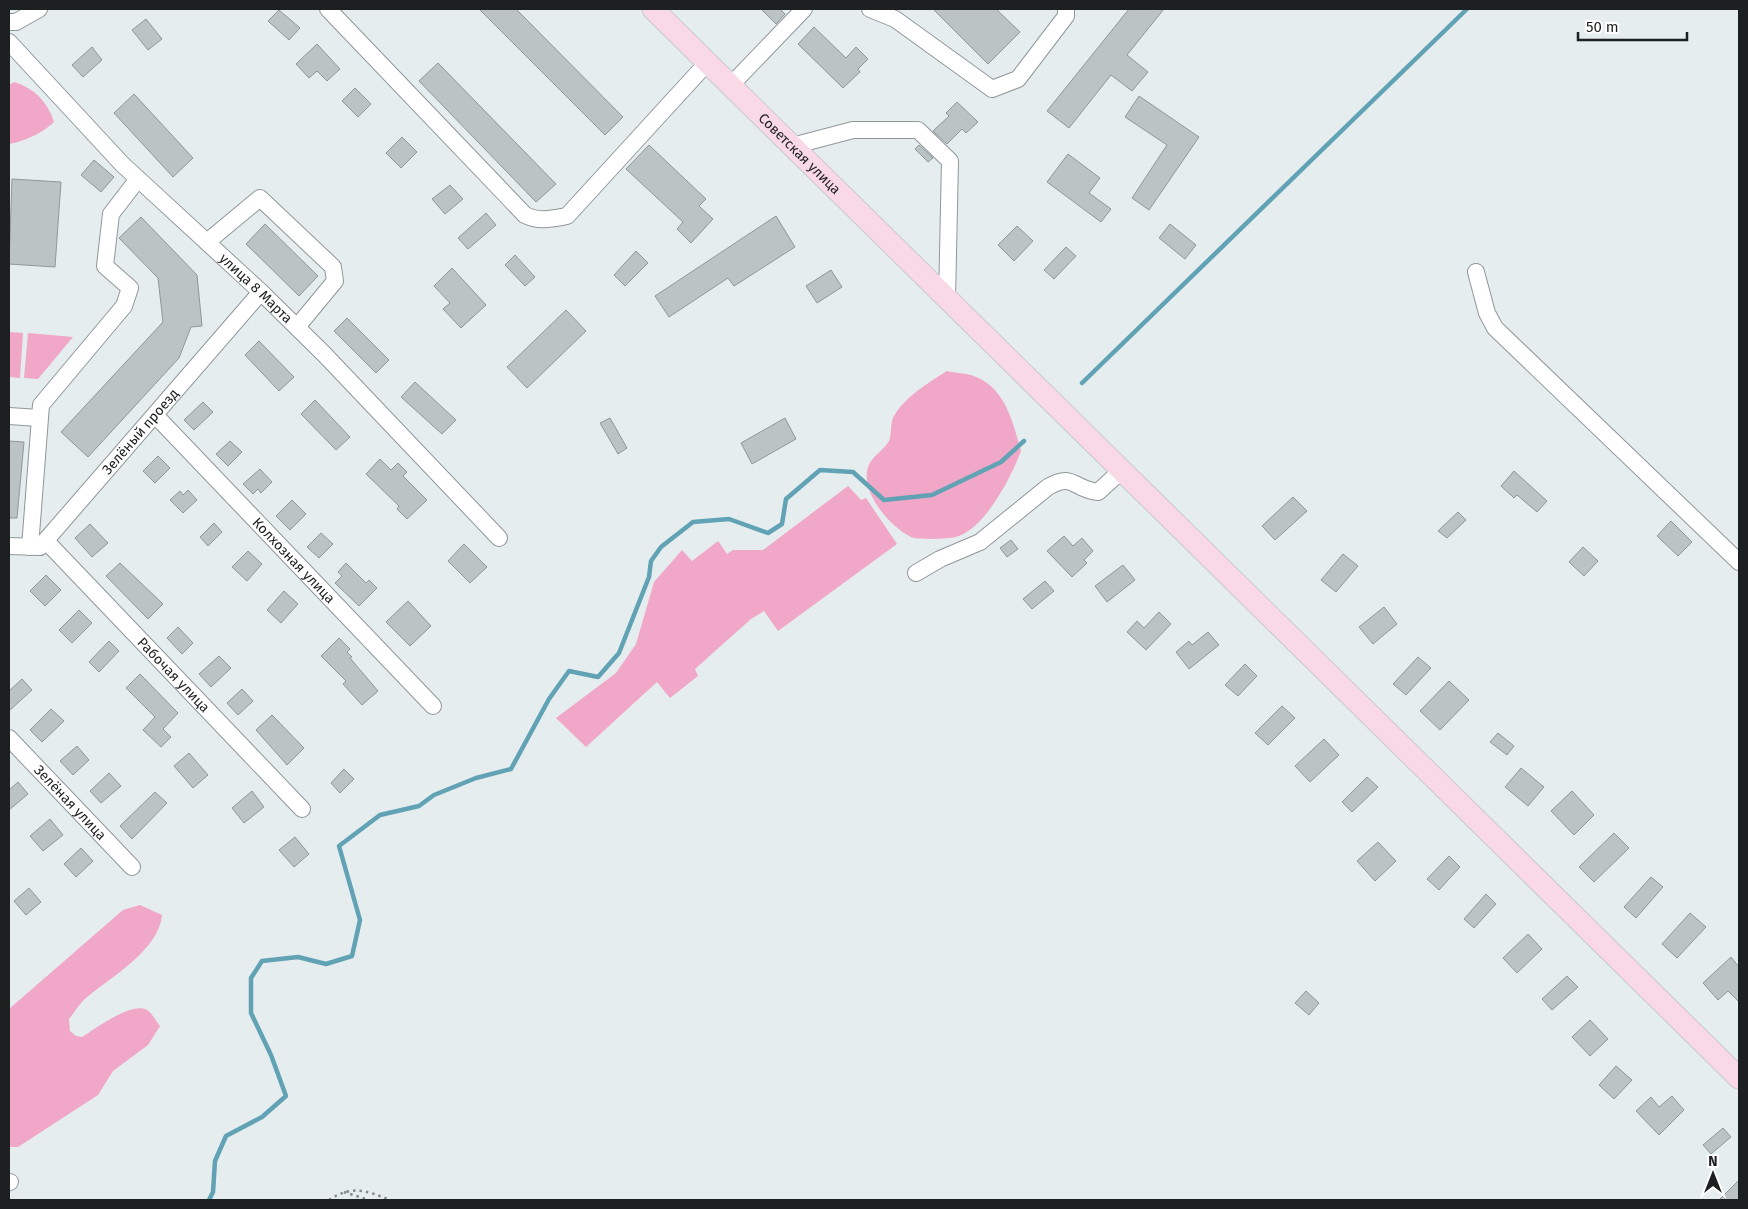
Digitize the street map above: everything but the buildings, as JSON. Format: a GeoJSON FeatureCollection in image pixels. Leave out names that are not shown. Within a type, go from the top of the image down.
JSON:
{"type":"FeatureCollection","features":[{"type":"Feature","properties":{"kind":"main road","name":"Советская улица"},"geometry":{"type":"LineString","coordinates":[[653,9],[1739,1078]]}},
{"type":"Feature","properties":{"kind":"street"},"geometry":{"type":"LineString","coordinates":[[9,22],[16,22],[39,9]]}},
{"type":"Feature","properties":{"kind":"street"},"geometry":{"type":"LineString","coordinates":[[328,9],[524,214],[534,220],[547,220],[567,216],[708,63]]}},
{"type":"Feature","properties":{"kind":"street"},"geometry":{"type":"LineString","coordinates":[[730,86],[804,9]]}},
{"type":"Feature","properties":{"kind":"street"},"geometry":{"type":"LineString","coordinates":[[870,9],[895,19],[992,89],[1018,79],[1066,16],[1066,9]]}},
{"type":"Feature","properties":{"kind":"street","name":"улица 8 Марта"},"geometry":{"type":"LineString","coordinates":[[9,42],[138,179],[261,292],[499,538]]}},
{"type":"Feature","properties":{"kind":"street"},"geometry":{"type":"LineString","coordinates":[[792,146],[853,130],[918,130],[950,161],[948,300]]}},
{"type":"Feature","properties":{"kind":"street"},"geometry":{"type":"LineString","coordinates":[[30,547],[41,405],[124,306],[130,288],[105,266],[111,214],[138,179]]}},
{"type":"Feature","properties":{"kind":"street"},"geometry":{"type":"LineString","coordinates":[[207,242],[260,198],[333,267],[335,281],[296,327]]}},
{"type":"Feature","properties":{"kind":"street"},"geometry":{"type":"LineString","coordinates":[[1476,272],[1487,312],[1495,328],[1739,562]]}},
{"type":"Feature","properties":{"kind":"street","name":"Зелёный проезд"},"geometry":{"type":"LineString","coordinates":[[9,546],[40,547],[46,541],[261,292]]}},
{"type":"Feature","properties":{"kind":"street","name":"Колхозная улица"},"geometry":{"type":"LineString","coordinates":[[156,415],[433,706]]}},
{"type":"Feature","properties":{"kind":"street"},"geometry":{"type":"LineString","coordinates":[[9,416],[39,418]]}},
{"type":"Feature","properties":{"kind":"street"},"geometry":{"type":"LineString","coordinates":[[916,573],[940,559],[980,542],[1048,487],[1061,480],[1068,479],[1084,490],[1098,492],[1121,471]]}},
{"type":"Feature","properties":{"kind":"street","name":"Рабочая улица"},"geometry":{"type":"LineString","coordinates":[[46,541],[302,810]]}},
{"type":"Feature","properties":{"kind":"street","name":"Зелёная улица"},"geometry":{"type":"LineString","coordinates":[[9,738],[132,867]]}},
{"type":"Feature","properties":{"kind":"path"},"geometry":{"type":"LineString","coordinates":[[329,1200],[343,1191],[367,1191],[390,1200]]}},
{"type":"Feature","properties":{"kind":"path"},"geometry":{"type":"LineString","coordinates":[[343,1191],[369,1200]]}},
{"type":"Feature","properties":{"kind":"shaded area"},"geometry":{"type":"Polygon","coordinates":[[[14,82],[34,92],[44,102],[54,122],[33,136],[9,144],[9,85],[14,82]]]}},
{"type":"Feature","properties":{"kind":"shaded area"},"geometry":{"type":"Polygon","coordinates":[[[9,332],[23,333],[20,378],[9,377],[9,332]]]}},
{"type":"Feature","properties":{"kind":"shaded area"},"geometry":{"type":"Polygon","coordinates":[[[28,333],[73,337],[38,379],[24,378],[28,333]]]}},
{"type":"Feature","properties":{"kind":"shaded area"},"geometry":{"type":"Polygon","coordinates":[[[947,371],[974,376],[994,389],[1011,418],[1021,451],[1004,488],[977,524],[967,532],[956,537],[914,538],[894,525],[879,508],[868,487],[868,467],[889,441],[893,418],[897,411],[917,392],[947,371]]]}},
{"type":"Feature","properties":{"kind":"shaded area"},"geometry":{"type":"Polygon","coordinates":[[[848,486],[861,500],[866,498],[897,544],[778,631],[764,611],[751,619],[695,669],[698,676],[670,698],[657,682],[586,747],[556,718],[616,673],[636,644],[654,582],[682,550],[692,561],[718,541],[727,554],[733,550],[763,550],[848,486]]]}},
{"type":"Feature","properties":{"kind":"shaded area"},"geometry":{"type":"Polygon","coordinates":[[[140,905],[162,915],[159,928],[152,940],[132,962],[81,1003],[69,1019],[70,1031],[76,1036],[82,1037],[123,1012],[140,1008],[149,1011],[160,1026],[148,1045],[113,1071],[98,1095],[18,1147],[9,1147],[9,1009],[123,910],[140,905]]]}},
{"type":"Feature","properties":{"kind":"waterway"},"geometry":{"type":"LineString","coordinates":[[1082,383],[1467,9]]}},
{"type":"Feature","properties":{"kind":"waterway"},"geometry":{"type":"LineString","coordinates":[[209,1200],[213,1192],[215,1161],[226,1136],[262,1117],[286,1096],[271,1055],[251,1013],[251,978],[262,961],[298,957],[326,964],[352,956],[360,920],[339,846],[380,815],[419,806],[434,795],[476,778],[511,769],[549,699],[569,671],[598,677],[619,653],[649,577],[651,561],[661,547],[693,522],[729,519],[768,533],[782,524],[786,499],[820,470],[853,472],[884,500],[932,495],[1001,462],[1024,441]]}}]}
